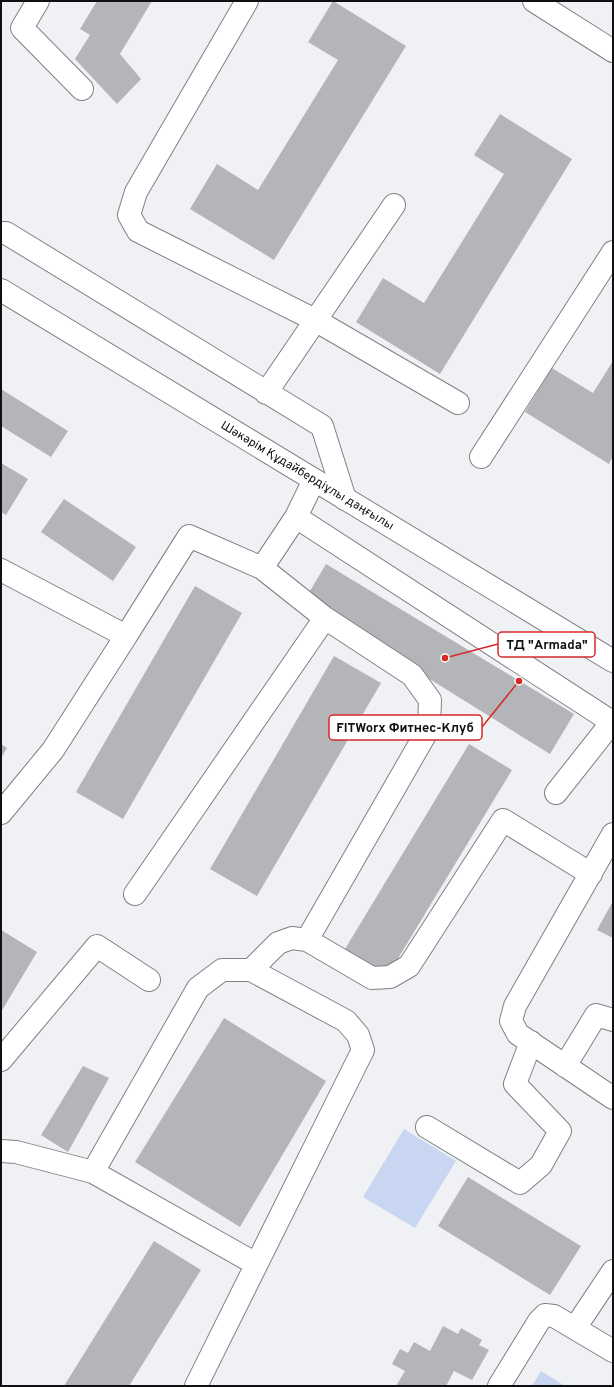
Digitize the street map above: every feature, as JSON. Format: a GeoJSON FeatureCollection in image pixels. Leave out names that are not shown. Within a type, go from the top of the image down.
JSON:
{"type":"FeatureCollection","features":[{"type":"Feature","properties":{"kind":"main road"},"geometry":{"type":"LineString","coordinates":[[38,1],[22,28],[82,89]]}},
{"type":"Feature","properties":{"kind":"main road"},"geometry":{"type":"LineString","coordinates":[[247,1],[136,192],[129,215],[138,230],[315,320],[458,402]]}},
{"type":"Feature","properties":{"kind":"main road"},"geometry":{"type":"LineString","coordinates":[[534,1],[613,51]]}},
{"type":"Feature","properties":{"kind":"main road"},"geometry":{"type":"LineString","coordinates":[[266,392],[394,205]]}},
{"type":"Feature","properties":{"kind":"main road"},"geometry":{"type":"LineString","coordinates":[[1,233],[6,233],[322,426],[345,499]]}},
{"type":"Feature","properties":{"kind":"main road"},"geometry":{"type":"LineString","coordinates":[[481,457],[613,252]]}},
{"type":"Feature","properties":{"kind":"main road","name":"Шәкәрім Құдайбердіұлы даңғылы"},"geometry":{"type":"LineString","coordinates":[[1,290],[613,661]]}},
{"type":"Feature","properties":{"kind":"main road"},"geometry":{"type":"LineString","coordinates":[[262,568],[296,517],[314,480]]}},
{"type":"Feature","properties":{"kind":"main road"},"geometry":{"type":"LineString","coordinates":[[296,517],[613,721],[556,794]]}},
{"type":"Feature","properties":{"kind":"main road"},"geometry":{"type":"LineString","coordinates":[[1,813],[53,750],[189,536],[262,568],[325,618],[412,675],[430,700],[429,728],[307,940]]}},
{"type":"Feature","properties":{"kind":"main road"},"geometry":{"type":"LineString","coordinates":[[1,570],[126,636]]}},
{"type":"Feature","properties":{"kind":"main road"},"geometry":{"type":"LineString","coordinates":[[135,894],[325,618]]}},
{"type":"Feature","properties":{"kind":"main road"},"geometry":{"type":"LineString","coordinates":[[251,970],[278,943],[292,938],[307,940],[372,978],[390,977],[409,966],[503,820],[591,874]]}},
{"type":"Feature","properties":{"kind":"main road"},"geometry":{"type":"LineString","coordinates":[[613,834],[515,1006],[511,1021],[518,1034],[613,1098]]}},
{"type":"Feature","properties":{"kind":"main road"},"geometry":{"type":"LineString","coordinates":[[1,1060],[96,946],[149,980]]}},
{"type":"Feature","properties":{"kind":"main road"},"geometry":{"type":"LineString","coordinates":[[93,1172],[198,988],[222,970],[251,970],[346,1021],[358,1035],[363,1050],[196,1386]]}},
{"type":"Feature","properties":{"kind":"main road"},"geometry":{"type":"LineString","coordinates":[[565,1066],[596,1015],[613,1020]]}},
{"type":"Feature","properties":{"kind":"main road"},"geometry":{"type":"LineString","coordinates":[[427,1127],[520,1183],[540,1165],[560,1131],[515,1084],[531,1042]]}},
{"type":"Feature","properties":{"kind":"main road"},"geometry":{"type":"LineString","coordinates":[[1,1151],[16,1152],[93,1172],[256,1264]]}},
{"type":"Feature","properties":{"kind":"main road"},"geometry":{"type":"LineString","coordinates":[[575,1328],[613,1270]]}},
{"type":"Feature","properties":{"kind":"main road"},"geometry":{"type":"LineString","coordinates":[[499,1386],[539,1321],[545,1315],[554,1316],[613,1351]]}},
{"type":"Feature","properties":{"kind":"shaded area"},"geometry":{"type":"Polygon","coordinates":[[[404,1129],[456,1161],[415,1228],[363,1197],[404,1129]]]}},
{"type":"Feature","properties":{"kind":"shaded area"},"geometry":{"type":"Polygon","coordinates":[[[541,1371],[565,1386],[532,1386],[541,1371]]]}},
{"type":"Feature","properties":{"kind":"building"},"geometry":{"type":"Polygon","coordinates":[[[97,1],[152,1],[120,54],[141,79],[117,104],[75,59],[90,35],[80,29],[97,1]]]}},
{"type":"Feature","properties":{"kind":"building"},"geometry":{"type":"Polygon","coordinates":[[[333,1],[406,46],[274,260],[190,209],[217,164],[258,190],[338,60],[308,42],[333,1]]]}},
{"type":"Feature","properties":{"kind":"building"},"geometry":{"type":"Polygon","coordinates":[[[500,114],[572,159],[440,374],[356,322],[383,278],[424,303],[504,174],[474,155],[500,114]]]}},
{"type":"Feature","properties":{"kind":"building"},"geometry":{"type":"Polygon","coordinates":[[[613,361],[613,456],[609,464],[525,412],[552,368],[593,393],[613,361]]]}},
{"type":"Feature","properties":{"kind":"building"},"geometry":{"type":"Polygon","coordinates":[[[1,389],[68,431],[51,457],[1,426],[1,389]]]}},
{"type":"Feature","properties":{"kind":"building"},"geometry":{"type":"Polygon","coordinates":[[[1,463],[28,479],[6,515],[1,512],[1,463]]]}},
{"type":"Feature","properties":{"kind":"building"},"geometry":{"type":"Polygon","coordinates":[[[64,499],[136,547],[113,581],[41,532],[64,499]]]}},
{"type":"Feature","properties":{"kind":"building"},"geometry":{"type":"Polygon","coordinates":[[[326,564],[574,714],[550,754],[304,601],[326,564]]]}},
{"type":"Feature","properties":{"kind":"building"},"geometry":{"type":"Polygon","coordinates":[[[195,586],[242,613],[123,819],[76,792],[195,586]]]}},
{"type":"Feature","properties":{"kind":"building"},"geometry":{"type":"Polygon","coordinates":[[[334,656],[381,683],[257,896],[210,869],[334,656]]]}},
{"type":"Feature","properties":{"kind":"building"},"geometry":{"type":"Polygon","coordinates":[[[1,744],[7,748],[1,758],[1,744]]]}},
{"type":"Feature","properties":{"kind":"building"},"geometry":{"type":"Polygon","coordinates":[[[469,744],[512,770],[388,975],[345,949],[469,744]]]}},
{"type":"Feature","properties":{"kind":"building"},"geometry":{"type":"Polygon","coordinates":[[[613,901],[613,938],[597,930],[613,901]]]}},
{"type":"Feature","properties":{"kind":"building"},"geometry":{"type":"Polygon","coordinates":[[[1,930],[37,952],[1,1012],[1,930]]]}},
{"type":"Feature","properties":{"kind":"building"},"geometry":{"type":"Polygon","coordinates":[[[224,1018],[326,1081],[240,1227],[135,1162],[224,1018]]]}},
{"type":"Feature","properties":{"kind":"building"},"geometry":{"type":"Polygon","coordinates":[[[83,1066],[109,1078],[68,1152],[41,1135],[83,1066]]]}},
{"type":"Feature","properties":{"kind":"building"},"geometry":{"type":"Polygon","coordinates":[[[468,1177],[581,1246],[550,1295],[438,1226],[468,1177]]]}},
{"type":"Feature","properties":{"kind":"building"},"geometry":{"type":"Polygon","coordinates":[[[154,1241],[201,1270],[129,1386],[64,1386],[154,1241]]]}},
{"type":"Feature","properties":{"kind":"building"},"geometry":{"type":"Polygon","coordinates":[[[443,1326],[458,1334],[461,1328],[482,1340],[479,1345],[489,1350],[472,1380],[454,1371],[446,1386],[396,1386],[405,1371],[392,1364],[400,1349],[408,1353],[414,1342],[430,1351],[443,1326]]]}},
{"type":"Feature","properties":{"kind":"place","name":"ТД \"Armada\""},"geometry":{"type":"Point","coordinates":[445,658]}},
{"type":"Feature","properties":{"kind":"place","name":"FITWorx Фитнес-Клуб"},"geometry":{"type":"Point","coordinates":[519,681]}}]}
